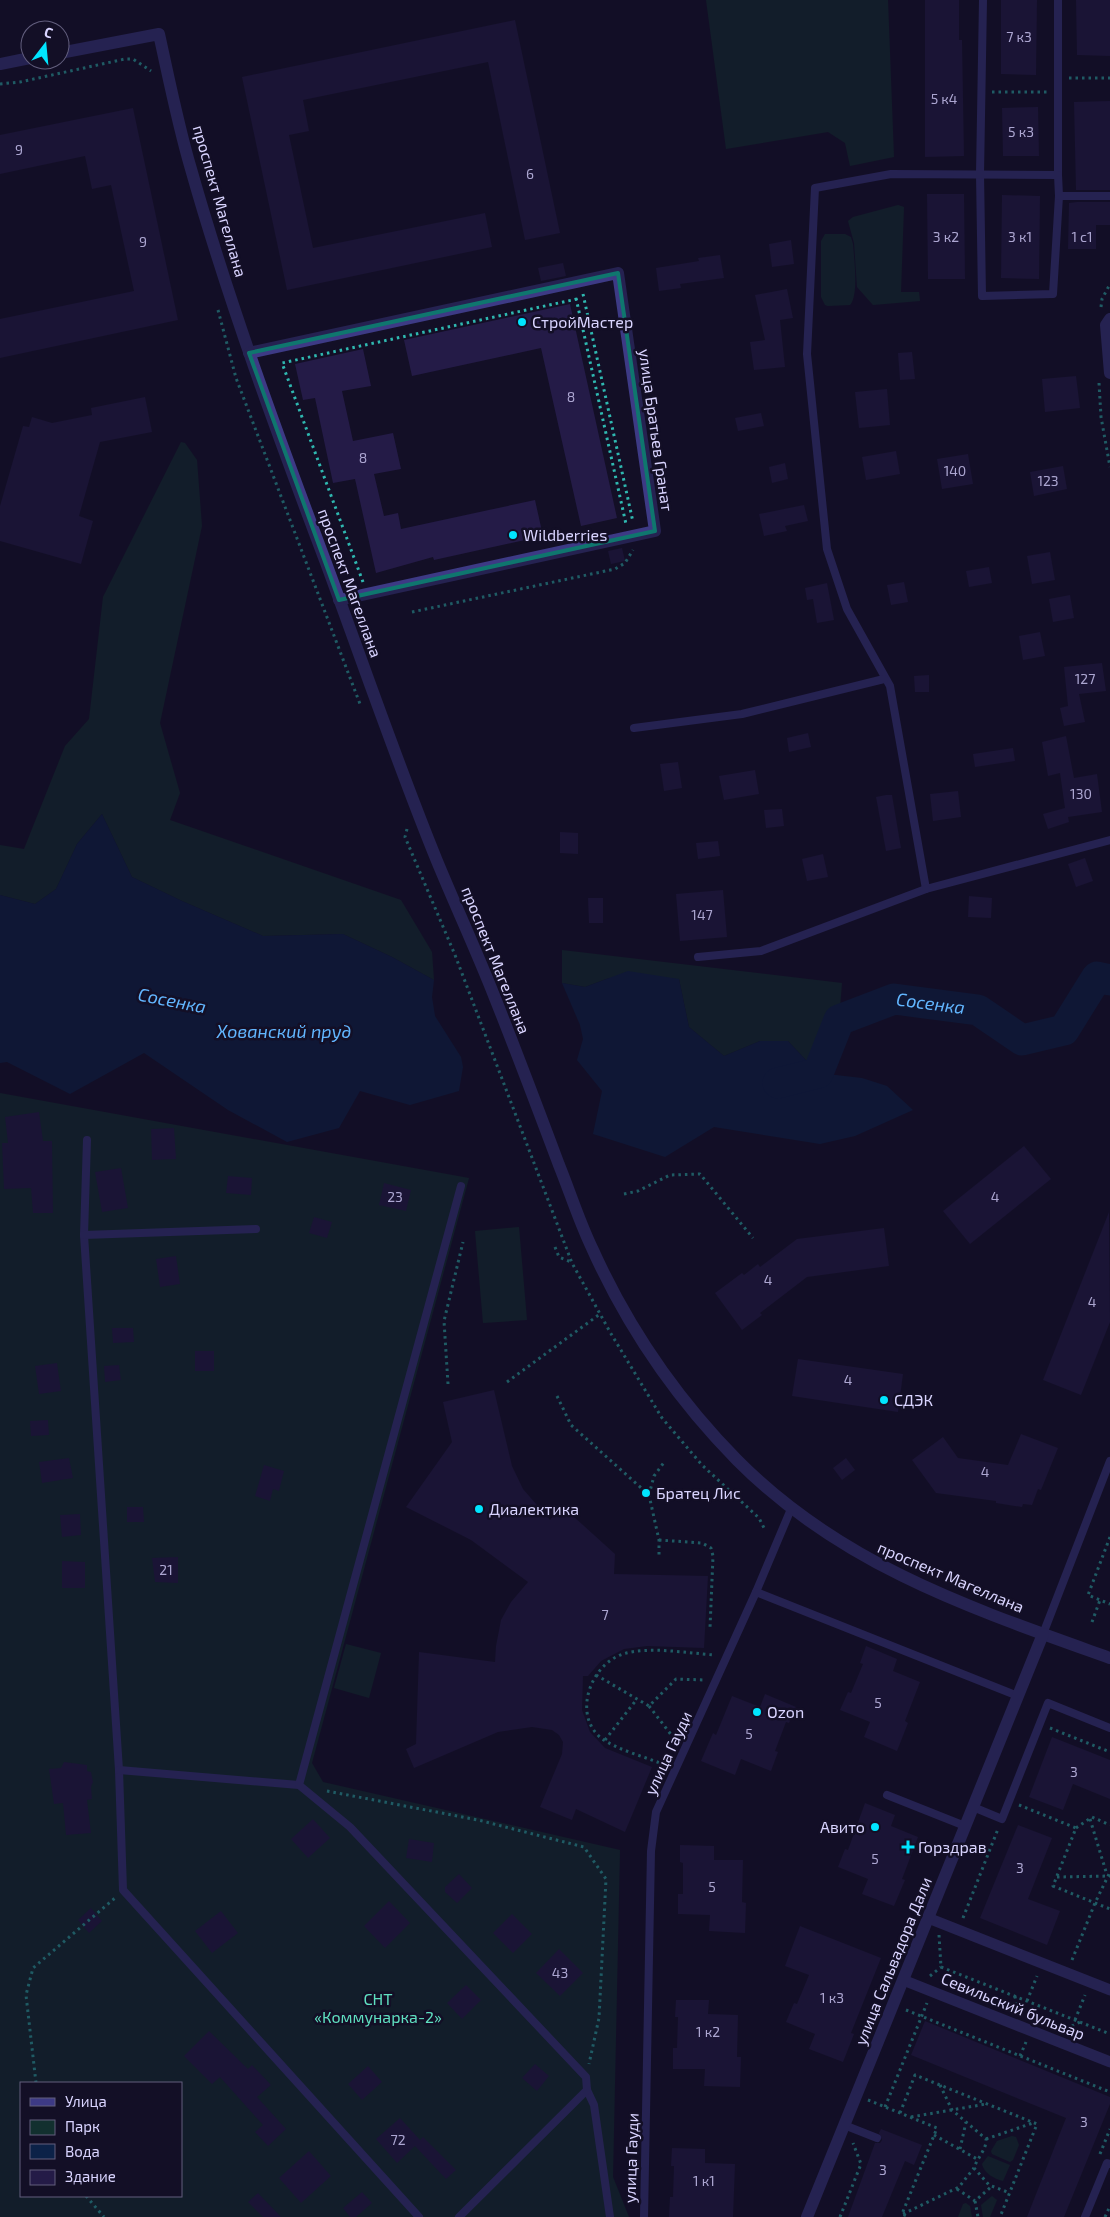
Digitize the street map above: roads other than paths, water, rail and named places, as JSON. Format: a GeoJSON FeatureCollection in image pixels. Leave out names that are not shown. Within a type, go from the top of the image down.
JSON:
{"type":"FeatureCollection","features":[{"type":"Feature","properties":{"kind":"street","name":"проспект Магеллана"},"geometry":{"type":"LineString","coordinates":[[70,51],[159,34],[190,166],[249,353],[382,721],[418,813],[495,997],[590,1244],[608,1281],[651,1354],[706,1428],[759,1482],[791,1509],[832,1538],[901,1576],[961,1602],[1110,1658]]}},
{"type":"Feature","properties":{"kind":"street"},"geometry":{"type":"LineString","coordinates":[[0,64],[20,60]]}},
{"type":"Feature","properties":{"kind":"street","name":"улица Братьев Гранат"},"geometry":{"type":"LineString","coordinates":[[249,353],[618,273],[654,532],[339,600]]}},
{"type":"Feature","properties":{"kind":"street"},"geometry":{"type":"LineString","coordinates":[[1110,319],[1106,325],[1110,373]]}},
{"type":"Feature","properties":{"kind":"street","name":"улица Сальвадора Дали"},"geometry":{"type":"LineString","coordinates":[[807,2217],[903,1980],[933,1920],[965,1826],[1044,1634]]}},
{"type":"Feature","properties":{"kind":"street"},"geometry":{"type":"LineString","coordinates":[[933,1920],[1110,1990]]}},
{"type":"Feature","properties":{"kind":"street","name":"Севильский бульвар"},"geometry":{"type":"LineString","coordinates":[[903,1980],[1110,2062]]}},
{"type":"Feature","properties":{"kind":"lane"},"geometry":{"type":"LineString","coordinates":[[983,0],[980,174],[982,296],[1053,294],[1058,196],[1058,0]]}},
{"type":"Feature","properties":{"kind":"lane"},"geometry":{"type":"LineString","coordinates":[[926,889],[890,686],[884,679],[847,608],[827,549],[807,354],[814,188],[891,174],[1058,175]]}},
{"type":"Feature","properties":{"kind":"lane"},"geometry":{"type":"LineString","coordinates":[[1058,196],[1110,196]]}},
{"type":"Feature","properties":{"kind":"lane"},"geometry":{"type":"LineString","coordinates":[[634,728],[742,714],[884,679]]}},
{"type":"Feature","properties":{"kind":"lane"},"geometry":{"type":"LineString","coordinates":[[698,958],[761,951],[926,889],[1110,840]]}},
{"type":"Feature","properties":{"kind":"lane"},"geometry":{"type":"LineString","coordinates":[[87,1140],[84,1234],[119,1770],[123,1890],[419,2217]]}},
{"type":"Feature","properties":{"kind":"lane"},"geometry":{"type":"LineString","coordinates":[[299,1785],[461,1186]]}},
{"type":"Feature","properties":{"kind":"lane"},"geometry":{"type":"LineString","coordinates":[[84,1234],[256,1229]]}},
{"type":"Feature","properties":{"kind":"lane"},"geometry":{"type":"LineString","coordinates":[[1044,1634],[1110,1461]]}},
{"type":"Feature","properties":{"kind":"lane","name":"улица Гауди"},"geometry":{"type":"LineString","coordinates":[[644,2217],[652,1852],[656,1812],[756,1592],[791,1509]]}},
{"type":"Feature","properties":{"kind":"lane"},"geometry":{"type":"LineString","coordinates":[[756,1592],[1018,1696]]}},
{"type":"Feature","properties":{"kind":"lane"},"geometry":{"type":"LineString","coordinates":[[973,1807],[1002,1819],[1048,1703],[1110,1728]]}},
{"type":"Feature","properties":{"kind":"lane"},"geometry":{"type":"LineString","coordinates":[[119,1770],[299,1785],[350,1827],[586,2077],[587,2090],[594,2105],[610,2217]]}},
{"type":"Feature","properties":{"kind":"lane"},"geometry":{"type":"LineString","coordinates":[[887,1795],[965,1826]]}},
{"type":"Feature","properties":{"kind":"lane"},"geometry":{"type":"LineString","coordinates":[[459,2217],[587,2090]]}},
{"type":"Feature","properties":{"kind":"lane"},"geometry":{"type":"LineString","coordinates":[[844,2125],[877,2138]]}},
{"type":"Feature","properties":{"kind":"lane"},"geometry":{"type":"LineString","coordinates":[[1085,2217],[1107,2163],[1110,2164]]}},
{"type":"Feature","properties":{"kind":"water","name":"Хованский пруд"},"geometry":{"type":"Polygon","coordinates":[[[102,814],[132,877],[263,936],[343,934],[392,957],[434,980],[432,997],[435,1016],[461,1057],[463,1067],[459,1091],[410,1105],[360,1091],[339,1128],[287,1142],[228,1110],[144,1053],[70,1094],[7,1062],[0,1063],[0,895],[35,904],[56,889],[77,844],[102,814]]]}},
{"type":"Feature","properties":{"kind":"water"},"geometry":{"type":"Polygon","coordinates":[[[628,971],[679,979],[689,1027],[724,1056],[760,1041],[788,1041],[818,1073],[862,1078],[887,1086],[913,1110],[855,1136],[820,1144],[714,1127],[665,1157],[593,1134],[602,1091],[577,1060],[583,1039],[580,1025],[562,983],[585,987],[628,971]]]}},
{"type":"Feature","properties":{"kind":"waterway","name":"Сосенка"},"geometry":{"type":"LineString","coordinates":[[778,1083],[818,1073],[839,1020],[894,999],[978,1010],[1022,1040],[1064,1030],[1097,977],[1110,980]]}},
{"type":"Feature","properties":{"kind":"place","name":"СтройМастер"},"geometry":{"type":"Point","coordinates":[522,322]}},
{"type":"Feature","properties":{"kind":"place","name":"Wildberries"},"geometry":{"type":"Point","coordinates":[513,535]}},
{"type":"Feature","properties":{"kind":"place","name":"СДЭК"},"geometry":{"type":"Point","coordinates":[884,1400]}},
{"type":"Feature","properties":{"kind":"place","name":"Братец Лис"},"geometry":{"type":"Point","coordinates":[646,1493]}},
{"type":"Feature","properties":{"kind":"place","name":"Диалектика"},"geometry":{"type":"Point","coordinates":[479,1509]}},
{"type":"Feature","properties":{"kind":"place","name":"Ozon"},"geometry":{"type":"Point","coordinates":[757,1712]}},
{"type":"Feature","properties":{"kind":"place","name":"Авито"},"geometry":{"type":"Point","coordinates":[875,1827]}},
{"type":"Feature","properties":{"kind":"place","name":"Горздрав"},"geometry":{"type":"Point","coordinates":[908,1847]}},
{"type":"Feature","properties":{"kind":"park label","name":"СНТ «Коммунарка-2»"},"geometry":{"type":"Point","coordinates":[378,2008]}}]}
